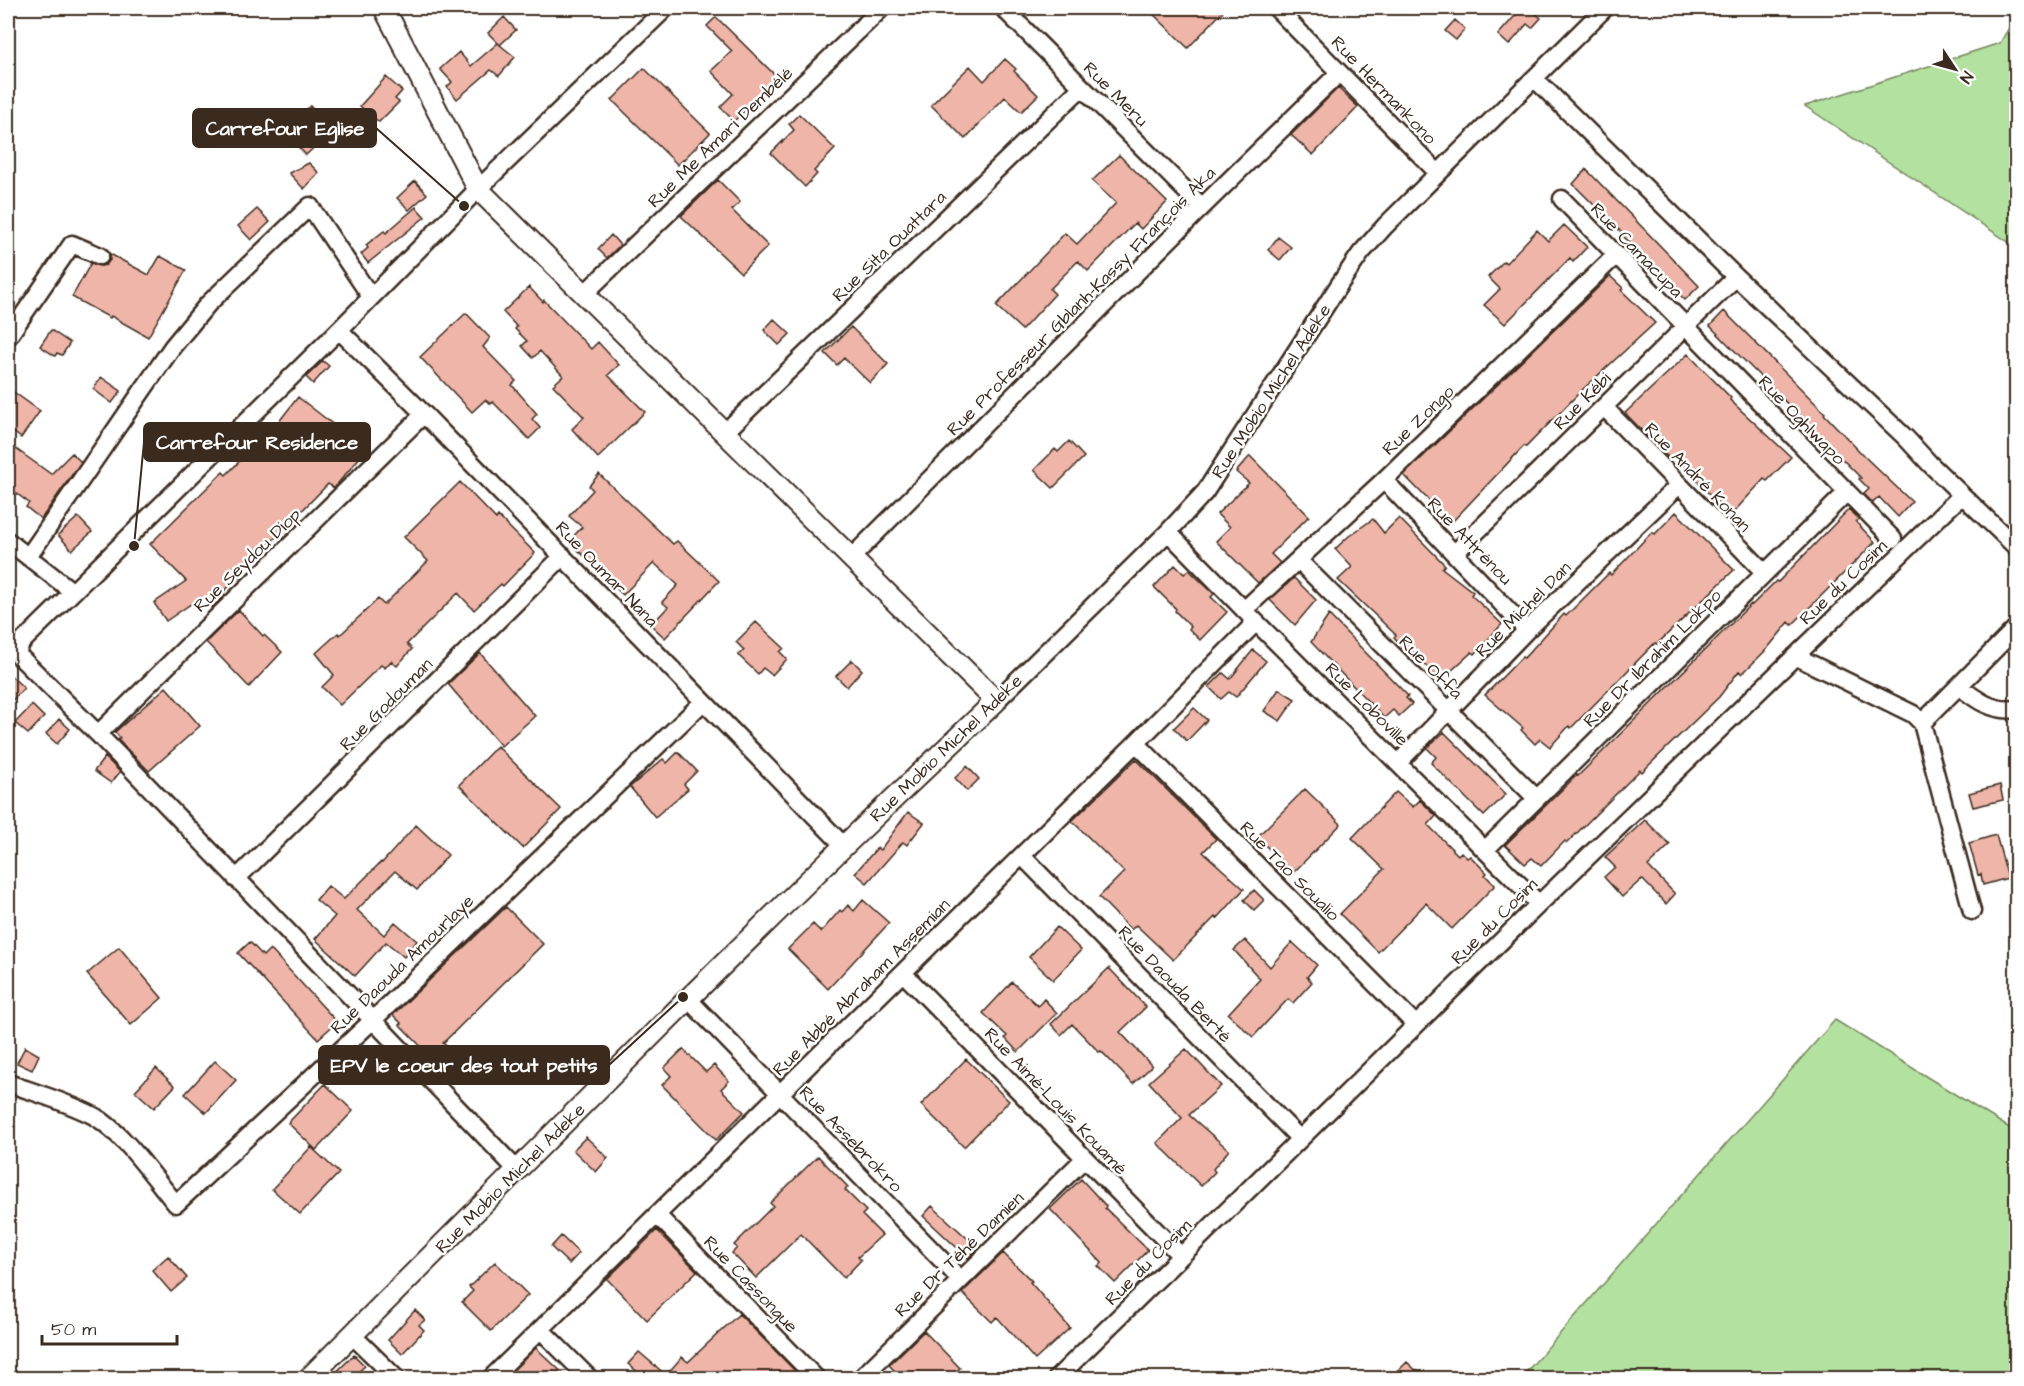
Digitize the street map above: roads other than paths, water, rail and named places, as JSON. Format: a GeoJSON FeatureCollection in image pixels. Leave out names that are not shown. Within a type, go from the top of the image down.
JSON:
{"type":"FeatureCollection","features":[{"type":"Feature","properties":{"kind":"street"},"geometry":{"type":"LineString","coordinates":[[384,8],[478,189],[996,701]]}},
{"type":"Feature","properties":{"kind":"street"},"geometry":{"type":"LineString","coordinates":[[517,1170],[98,734],[19,656],[18,650],[22,642],[339,330],[478,189],[666,8]]}},
{"type":"Feature","properties":{"kind":"street","name":"Rue Me Amari Dembélé"},"geometry":{"type":"LineString","coordinates":[[584,294],[882,8]]}},
{"type":"Feature","properties":{"kind":"street","name":"Rue Meru"},"geometry":{"type":"LineString","coordinates":[[1003,8],[1202,207]]}},
{"type":"Feature","properties":{"kind":"street","name":"Rue Hermankono"},"geometry":{"type":"LineString","coordinates":[[1276,8],[1438,173]]}},
{"type":"Feature","properties":{"kind":"street","name":"Rue Mobio Michel Adeke"},"geometry":{"type":"LineString","coordinates":[[309,1378],[688,999],[1168,532],[1211,484],[1361,253],[1385,226],[1605,8]]}},
{"type":"Feature","properties":{"kind":"street","name":"Rue Professeur Gblanh-Kassy François Aka"},"geometry":{"type":"LineString","coordinates":[[851,558],[1202,207],[1340,73]]}},
{"type":"Feature","properties":{"kind":"street"},"geometry":{"type":"LineString","coordinates":[[1534,78],[2016,547]]}},
{"type":"Feature","properties":{"kind":"street","name":"Rue Sita Ouattara"},"geometry":{"type":"LineString","coordinates":[[724,433],[1082,87]]}},
{"type":"Feature","properties":{"kind":"street","name":"Rue Camacupa"},"geometry":{"type":"LineString","coordinates":[[1562,199],[1685,328]]}},
{"type":"Feature","properties":{"kind":"street"},"geometry":{"type":"LineString","coordinates":[[28,557],[173,346],[208,304],[310,206],[371,297]]}},
{"type":"Feature","properties":{"kind":"street"},"geometry":{"type":"LineString","coordinates":[[8,337],[72,244],[100,256]]}},
{"type":"Feature","properties":{"kind":"street","name":"Rue Zongo"},"geometry":{"type":"LineString","coordinates":[[1244,610],[1384,480],[1616,255]]}},
{"type":"Feature","properties":{"kind":"street","name":"Rue Kébi"},"geometry":{"type":"LineString","coordinates":[[1455,553],[1736,277]]}},
{"type":"Feature","properties":{"kind":"street","name":"Rue Oghlwapo"},"geometry":{"type":"LineString","coordinates":[[1685,328],[1893,539]]}},
{"type":"Feature","properties":{"kind":"street","name":"Rue Oumar Nana"},"geometry":{"type":"LineString","coordinates":[[339,330],[563,556],[844,846]]}},
{"type":"Feature","properties":{"kind":"street","name":"Rue André Konan"},"geometry":{"type":"LineString","coordinates":[[1604,407],[1765,573]]}},
{"type":"Feature","properties":{"kind":"street","name":"Rue Seydou Diop"},"geometry":{"type":"LineString","coordinates":[[98,734],[424,414]]}},
{"type":"Feature","properties":{"kind":"street","name":"Rue Attrénou"},"geometry":{"type":"LineString","coordinates":[[1384,480],[1527,630]]}},
{"type":"Feature","properties":{"kind":"street","name":"Rue Michel Dan"},"geometry":{"type":"LineString","coordinates":[[1398,763],[1527,630],[1679,485]]}},
{"type":"Feature","properties":{"kind":"street","name":"Rue Dr Ibrahim Lokpo"},"geometry":{"type":"LineString","coordinates":[[1485,850],[1846,493]]}},
{"type":"Feature","properties":{"kind":"street","name":"Rue du Cosim"},"geometry":{"type":"LineString","coordinates":[[1057,1378],[1539,904],[1962,495]]}},
{"type":"Feature","properties":{"kind":"street","name":"Rue Loboville"},"geometry":{"type":"LineString","coordinates":[[1168,532],[1539,904]]}},
{"type":"Feature","properties":{"kind":"street"},"geometry":{"type":"LineString","coordinates":[[8,541],[73,592]]}},
{"type":"Feature","properties":{"kind":"street","name":"Rue Godouman"},"geometry":{"type":"LineString","coordinates":[[236,879],[563,556]]}},
{"type":"Feature","properties":{"kind":"street","name":"Rue Offa"},"geometry":{"type":"LineString","coordinates":[[1299,561],[1537,799]]}},
{"type":"Feature","properties":{"kind":"street","name":"Rue Abbé Abraham Assemian"},"geometry":{"type":"LineString","coordinates":[[491,1378],[658,1216],[1256,622]]}},
{"type":"Feature","properties":{"kind":"street"},"geometry":{"type":"LineString","coordinates":[[1922,723],[2016,628]]}},
{"type":"Feature","properties":{"kind":"street"},"geometry":{"type":"LineString","coordinates":[[1795,656],[1913,714],[1922,723],[1972,911]]}},
{"type":"Feature","properties":{"kind":"street"},"geometry":{"type":"LineString","coordinates":[[1959,686],[1974,699],[1988,706],[2016,709]]}},
{"type":"Feature","properties":{"kind":"street","name":"Rue Daouda Amourlaye"},"geometry":{"type":"LineString","coordinates":[[8,1083],[95,1117],[121,1138],[176,1204],[373,1020],[703,702]]}},
{"type":"Feature","properties":{"kind":"street","name":"Rue Tao Soualio"},"geometry":{"type":"LineString","coordinates":[[1136,743],[1416,1025]]}},
{"type":"Feature","properties":{"kind":"street","name":"Rue Daouda Berté"},"geometry":{"type":"LineString","coordinates":[[1022,856],[1300,1139]]}},
{"type":"Feature","properties":{"kind":"street","name":"Rue Aimé-Louis Kouamé"},"geometry":{"type":"LineString","coordinates":[[903,973],[1181,1256]]}},
{"type":"Feature","properties":{"kind":"street","name":"Rue Assebrokro"},"geometry":{"type":"LineString","coordinates":[[688,999],[961,1280]]}},
{"type":"Feature","properties":{"kind":"street","name":"Rue Dr Téhé Damien"},"geometry":{"type":"LineString","coordinates":[[861,1378],[1085,1158]]}},
{"type":"Feature","properties":{"kind":"street","name":"Rue Cassongue"},"geometry":{"type":"LineString","coordinates":[[658,1216],[816,1378]]}},
{"type":"Feature","properties":{"kind":"street"},"geometry":{"type":"LineString","coordinates":[[541,1330],[589,1378]]}},
{"type":"Feature","properties":{"kind":"street"},"geometry":{"type":"LineString","coordinates":[[352,1336],[396,1378]]}},
{"type":"Feature","properties":{"kind":"place","name":"Carrefour Eglise"},"geometry":{"type":"Point","coordinates":[464,206]}},
{"type":"Feature","properties":{"kind":"place","name":"Carrefour Residence"},"geometry":{"type":"Point","coordinates":[134,546]}},
{"type":"Feature","properties":{"kind":"place","name":"EPV le coeur des tout petits"},"geometry":{"type":"Point","coordinates":[683,997]}}]}
